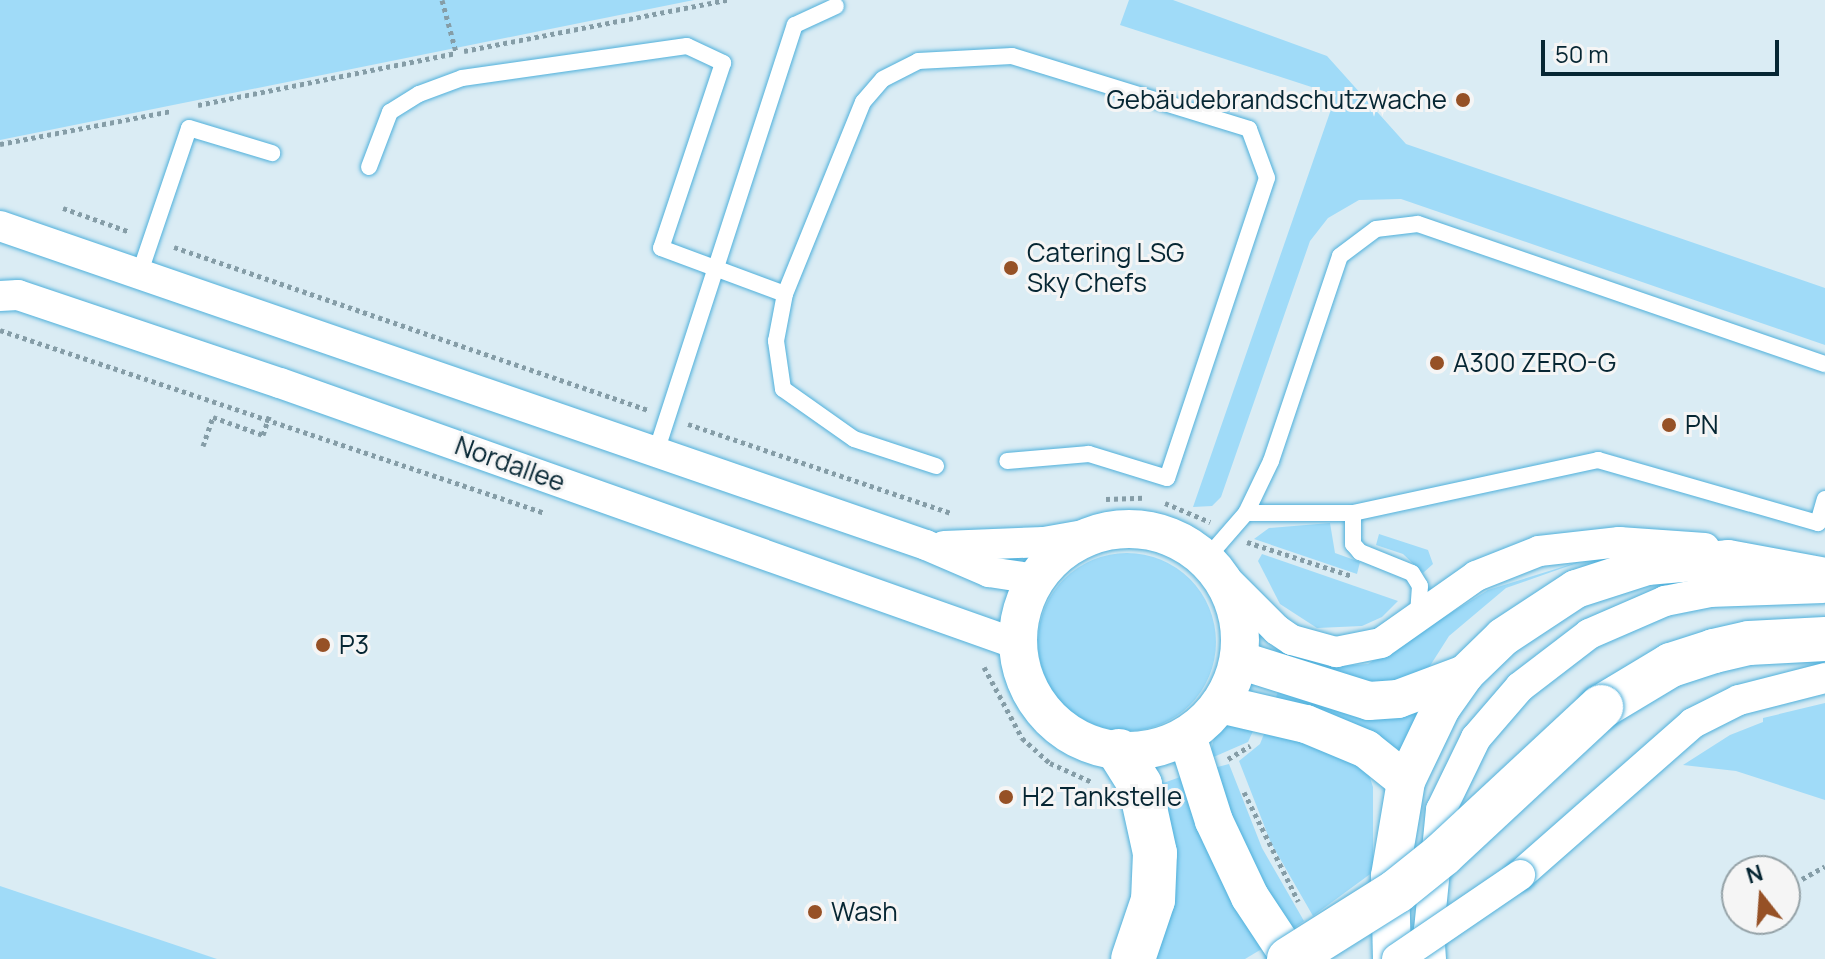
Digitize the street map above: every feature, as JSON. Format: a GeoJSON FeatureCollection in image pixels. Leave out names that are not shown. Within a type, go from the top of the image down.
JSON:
{"type":"FeatureCollection","features":[{"type":"Feature","properties":{"kind":"highway"},"geometry":{"type":"LineString","coordinates":[[1290,959],[1397,891],[1443,854],[1573,730],[1633,685],[1714,651],[1749,643],[1825,639]]}},
{"type":"Feature","properties":{"kind":"highway"},"geometry":{"type":"LineString","coordinates":[[1129,768],[1153,833],[1155,878],[1148,922],[1133,959]]}},
{"type":"Feature","properties":{"kind":"street"},"geometry":{"type":"LineString","coordinates":[[0,226],[926,545],[989,572],[1036,579]]}},
{"type":"Feature","properties":{"kind":"street","name":"Nordallee"},"geometry":{"type":"LineString","coordinates":[[0,296],[18,295],[280,383],[1017,644]]}},
{"type":"Feature","properties":{"kind":"street"},"geometry":{"type":"LineString","coordinates":[[926,545],[1003,546],[1103,516],[1153,531],[1211,564],[1277,630],[1314,648],[1362,651],[1417,621],[1476,576],[1559,547],[1619,542],[1760,551],[1825,566]]}},
{"type":"Feature","properties":{"kind":"street"},"geometry":{"type":"LineString","coordinates":[[1103,516],[1036,579],[1022,610],[1017,644],[1023,675],[1052,720],[1129,768],[1154,749],[1192,752]]}},
{"type":"Feature","properties":{"kind":"street"},"geometry":{"type":"LineString","coordinates":[[1395,959],[1390,876],[1406,781],[1420,743],[1465,674],[1539,609],[1619,573],[1679,560],[1728,559],[1825,577]]}},
{"type":"Feature","properties":{"kind":"street"},"geometry":{"type":"LineString","coordinates":[[1211,564],[1235,603],[1239,660],[1220,704],[1192,752],[1214,821],[1250,897],[1290,959]]}},
{"type":"Feature","properties":{"kind":"street"},"geometry":{"type":"LineString","coordinates":[[1431,959],[1429,930],[1441,810],[1476,738],[1520,687],[1589,634],[1665,601],[1710,592],[1825,588]]}},
{"type":"Feature","properties":{"kind":"street"},"geometry":{"type":"LineString","coordinates":[[1239,660],[1369,701],[1398,699],[1465,674]]}},
{"type":"Feature","properties":{"kind":"street"},"geometry":{"type":"LineString","coordinates":[[1395,959],[1520,875],[1693,723],[1733,703],[1825,678]]}},
{"type":"Feature","properties":{"kind":"street"},"geometry":{"type":"LineString","coordinates":[[1220,704],[1267,711],[1366,749],[1406,781]]}},
{"type":"Feature","properties":{"kind":"lane"},"geometry":{"type":"LineString","coordinates":[[656,452],[712,267],[795,25],[836,6]]}},
{"type":"Feature","properties":{"kind":"lane"},"geometry":{"type":"LineString","coordinates":[[369,167],[390,112],[419,94],[462,78],[687,46],[723,63],[661,248],[785,294]]}},
{"type":"Feature","properties":{"kind":"lane"},"geometry":{"type":"LineString","coordinates":[[936,466],[854,439],[783,389],[776,341],[785,294],[863,102],[883,79],[918,61],[1012,56],[1249,129],[1267,178],[1167,478],[1089,454],[1007,461]]}},
{"type":"Feature","properties":{"kind":"lane"},"geometry":{"type":"LineString","coordinates":[[139,275],[189,128],[272,153]]}},
{"type":"Feature","properties":{"kind":"lane"},"geometry":{"type":"LineString","coordinates":[[1211,564],[1246,513],[1286,422],[1340,256],[1376,229],[1418,224],[1825,364]]}},
{"type":"Feature","properties":{"kind":"lane"},"geometry":{"type":"LineString","coordinates":[[1246,513],[1353,513],[1598,460],[1818,523],[1825,499]]}},
{"type":"Feature","properties":{"kind":"lane"},"geometry":{"type":"LineString","coordinates":[[1353,513],[1353,544],[1360,552],[1398,565],[1420,586],[1417,621]]}},
{"type":"Feature","properties":{"kind":"path"},"geometry":{"type":"LineString","coordinates":[[442,0],[456,52]]}},
{"type":"Feature","properties":{"kind":"path"},"geometry":{"type":"LineString","coordinates":[[0,144],[727,0]]}},
{"type":"Feature","properties":{"kind":"path"},"geometry":{"type":"LineString","coordinates":[[63,208],[967,518]]}},
{"type":"Feature","properties":{"kind":"path"},"geometry":{"type":"LineString","coordinates":[[0,330],[557,517]]}},
{"type":"Feature","properties":{"kind":"path"},"geometry":{"type":"LineString","coordinates":[[1103,516],[1152,498]]}},
{"type":"Feature","properties":{"kind":"path"},"geometry":{"type":"LineString","coordinates":[[1257,547],[1365,581]]}},
{"type":"Feature","properties":{"kind":"path"},"geometry":{"type":"LineString","coordinates":[[974,663],[989,668],[1022,738],[1050,763],[1119,792],[1129,768]]}},
{"type":"Feature","properties":{"kind":"path"},"geometry":{"type":"LineString","coordinates":[[1192,752],[1232,758],[1257,738],[1267,711]]}},
{"type":"Feature","properties":{"kind":"path"},"geometry":{"type":"LineString","coordinates":[[1232,758],[1236,768]]}},
{"type":"Feature","properties":{"kind":"path"},"geometry":{"type":"LineString","coordinates":[[1239,778],[1300,904]]}},
{"type":"Feature","properties":{"kind":"path"},"geometry":{"type":"LineString","coordinates":[[1802,879],[1825,866]]}},
{"type":"Feature","properties":{"kind":"shaded area"},"geometry":{"type":"Polygon","coordinates":[[[0,0],[694,0],[0,140],[0,0]]]}},
{"type":"Feature","properties":{"kind":"shaded area"},"geometry":{"type":"Polygon","coordinates":[[[1129,0],[1173,0],[1327,56],[1406,144],[1825,288],[1825,345],[1401,199],[1359,200],[1328,218],[1310,241],[1221,497],[1212,506],[1193,507],[1336,95],[1120,25],[1129,0]]]}},
{"type":"Feature","properties":{"kind":"shaded area"},"geometry":{"type":"Polygon","coordinates":[[[1330,523],[1335,553],[1360,562],[1357,574],[1254,539],[1269,528],[1330,523]]]}},
{"type":"Feature","properties":{"kind":"shaded area"},"geometry":{"type":"Polygon","coordinates":[[[1379,534],[1428,550],[1433,564],[1423,573],[1403,554],[1376,545],[1379,534]]]}},
{"type":"Feature","properties":{"kind":"shaded area"},"geometry":{"type":"Polygon","coordinates":[[[1127,553],[1161,560],[1190,579],[1209,608],[1216,642],[1209,676],[1190,705],[1161,724],[1127,731],[1093,724],[1064,705],[1045,676],[1038,642],[1045,608],[1064,579],[1093,560],[1127,553]]]}},
{"type":"Feature","properties":{"kind":"shaded area"},"geometry":{"type":"Polygon","coordinates":[[[1262,554],[1398,601],[1382,617],[1362,626],[1317,628],[1280,604],[1258,561],[1262,554]]]}},
{"type":"Feature","properties":{"kind":"shaded area"},"geometry":{"type":"Polygon","coordinates":[[[1588,559],[1506,588],[1449,636],[1428,669],[1388,689],[1325,667],[1368,664],[1488,590],[1588,559]]]}},
{"type":"Feature","properties":{"kind":"shaded area"},"geometry":{"type":"Polygon","coordinates":[[[1281,684],[1436,688],[1404,751],[1273,705],[1281,684]]]}},
{"type":"Feature","properties":{"kind":"shaded area"},"geometry":{"type":"Polygon","coordinates":[[[1825,703],[1825,800],[1736,771],[1683,765],[1730,735],[1763,722],[1763,718],[1825,703]]]}},
{"type":"Feature","properties":{"kind":"shaded area"},"geometry":{"type":"Polygon","coordinates":[[[1235,720],[1257,722],[1248,742],[1209,759],[1216,730],[1235,720]]]}},
{"type":"Feature","properties":{"kind":"shaded area"},"geometry":{"type":"Polygon","coordinates":[[[1268,724],[1300,732],[1368,772],[1373,787],[1373,872],[1313,916],[1271,843],[1239,761],[1260,744],[1268,724]]]}},
{"type":"Feature","properties":{"kind":"shaded area"},"geometry":{"type":"Polygon","coordinates":[[[1229,764],[1262,848],[1304,921],[1285,934],[1210,769],[1229,764]]]}},
{"type":"Feature","properties":{"kind":"shaded area"},"geometry":{"type":"Polygon","coordinates":[[[1183,776],[1265,947],[1245,959],[1147,959],[1152,787],[1183,776]]]}},
{"type":"Feature","properties":{"kind":"shaded area"},"geometry":{"type":"Polygon","coordinates":[[[0,886],[217,959],[0,959],[0,886]]]}},
{"type":"Feature","properties":{"kind":"place","name":"Gebäudebrandschutzwache"},"geometry":{"type":"Point","coordinates":[1463,100]}},
{"type":"Feature","properties":{"kind":"place","name":"Catering LSG Sky Chefs"},"geometry":{"type":"Point","coordinates":[1011,268]}},
{"type":"Feature","properties":{"kind":"place","name":"A300 ZERO-G"},"geometry":{"type":"Point","coordinates":[1437,363]}},
{"type":"Feature","properties":{"kind":"place","name":"PN"},"geometry":{"type":"Point","coordinates":[1669,425]}},
{"type":"Feature","properties":{"kind":"place","name":"P3"},"geometry":{"type":"Point","coordinates":[323,645]}},
{"type":"Feature","properties":{"kind":"place","name":"H2 Tankstelle"},"geometry":{"type":"Point","coordinates":[1006,797]}},
{"type":"Feature","properties":{"kind":"place","name":"Wash"},"geometry":{"type":"Point","coordinates":[815,912]}}]}
